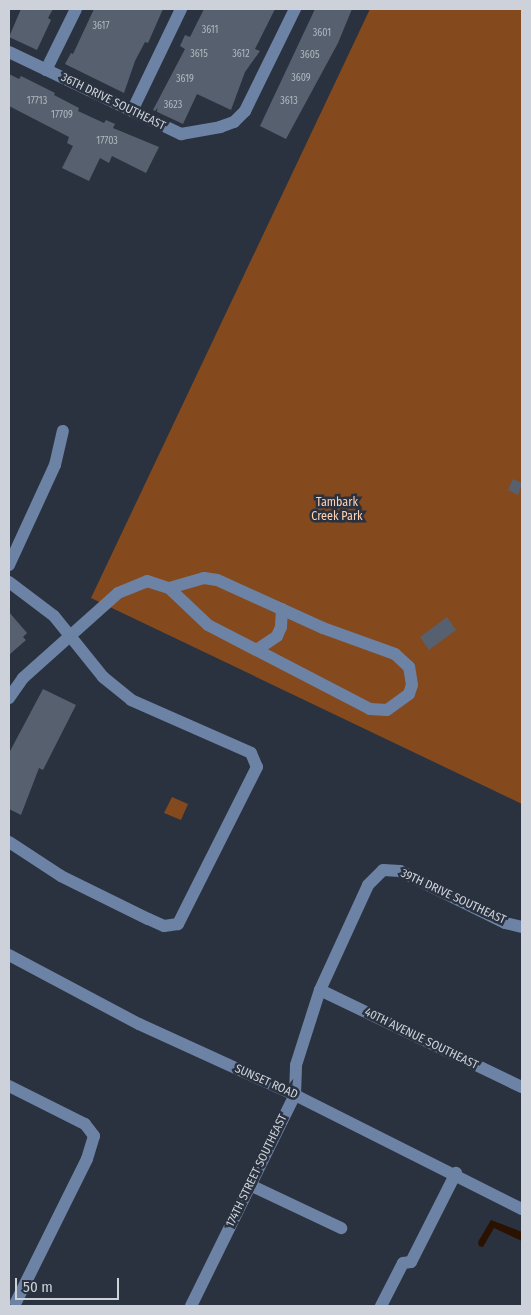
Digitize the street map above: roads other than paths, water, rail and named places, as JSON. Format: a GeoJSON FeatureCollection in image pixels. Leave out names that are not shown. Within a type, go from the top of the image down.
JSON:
{"type":"FeatureCollection","features":[{"type":"Feature","properties":{"kind":"street"},"geometry":{"type":"LineString","coordinates":[[46,70],[76,9]]}},
{"type":"Feature","properties":{"kind":"street"},"geometry":{"type":"LineString","coordinates":[[132,111],[181,9]]}},
{"type":"Feature","properties":{"kind":"street","name":"36TH DRIVE SOUTHEAST"},"geometry":{"type":"LineString","coordinates":[[9,52],[181,134],[220,127],[234,122],[245,111],[295,9]]}},
{"type":"Feature","properties":{"kind":"street"},"geometry":{"type":"LineString","coordinates":[[9,566],[55,465],[63,431]]}},
{"type":"Feature","properties":{"kind":"street"},"geometry":{"type":"LineString","coordinates":[[9,698],[23,678],[118,593],[134,584],[147,581],[169,588],[196,618],[379,712],[394,707],[409,694],[412,685],[409,667],[395,654],[282,609],[217,580],[204,578],[169,588]]}},
{"type":"Feature","properties":{"kind":"street"},"geometry":{"type":"LineString","coordinates":[[9,582],[54,616],[103,677],[131,700],[251,753],[257,767],[178,924],[164,926],[148,919],[61,876],[9,842]]}},
{"type":"Feature","properties":{"kind":"street"},"geometry":{"type":"LineString","coordinates":[[258,649],[276,636],[281,627],[282,609]]}},
{"type":"Feature","properties":{"kind":"street","name":"39TH DRIVE SOUTHEAST"},"geometry":{"type":"LineString","coordinates":[[383,870],[400,871],[505,923],[522,927]]}},
{"type":"Feature","properties":{"kind":"street","name":"174TH STREET SOUTHEAST"},"geometry":{"type":"LineString","coordinates":[[191,1306],[295,1094],[296,1065],[320,990],[368,884],[383,870]]}},
{"type":"Feature","properties":{"kind":"street","name":"SUNSET ROAD"},"geometry":{"type":"LineString","coordinates":[[9,956],[139,1024],[295,1094],[456,1173],[522,1208]]}},
{"type":"Feature","properties":{"kind":"street","name":"40TH AVENUE SOUTHEAST"},"geometry":{"type":"LineString","coordinates":[[320,990],[522,1087]]}},
{"type":"Feature","properties":{"kind":"street"},"geometry":{"type":"LineString","coordinates":[[9,1086],[85,1124],[94,1136],[87,1159],[17,1302]]}},
{"type":"Feature","properties":{"kind":"street"},"geometry":{"type":"LineString","coordinates":[[381,1306],[403,1262],[407,1264],[411,1262],[456,1173]]}},
{"type":"Feature","properties":{"kind":"street"},"geometry":{"type":"LineString","coordinates":[[250,1185],[340,1228]]}},
{"type":"Feature","properties":{"kind":"park label","name":"Tambark Creek Park"},"geometry":{"type":"Point","coordinates":[337,510]}}]}
